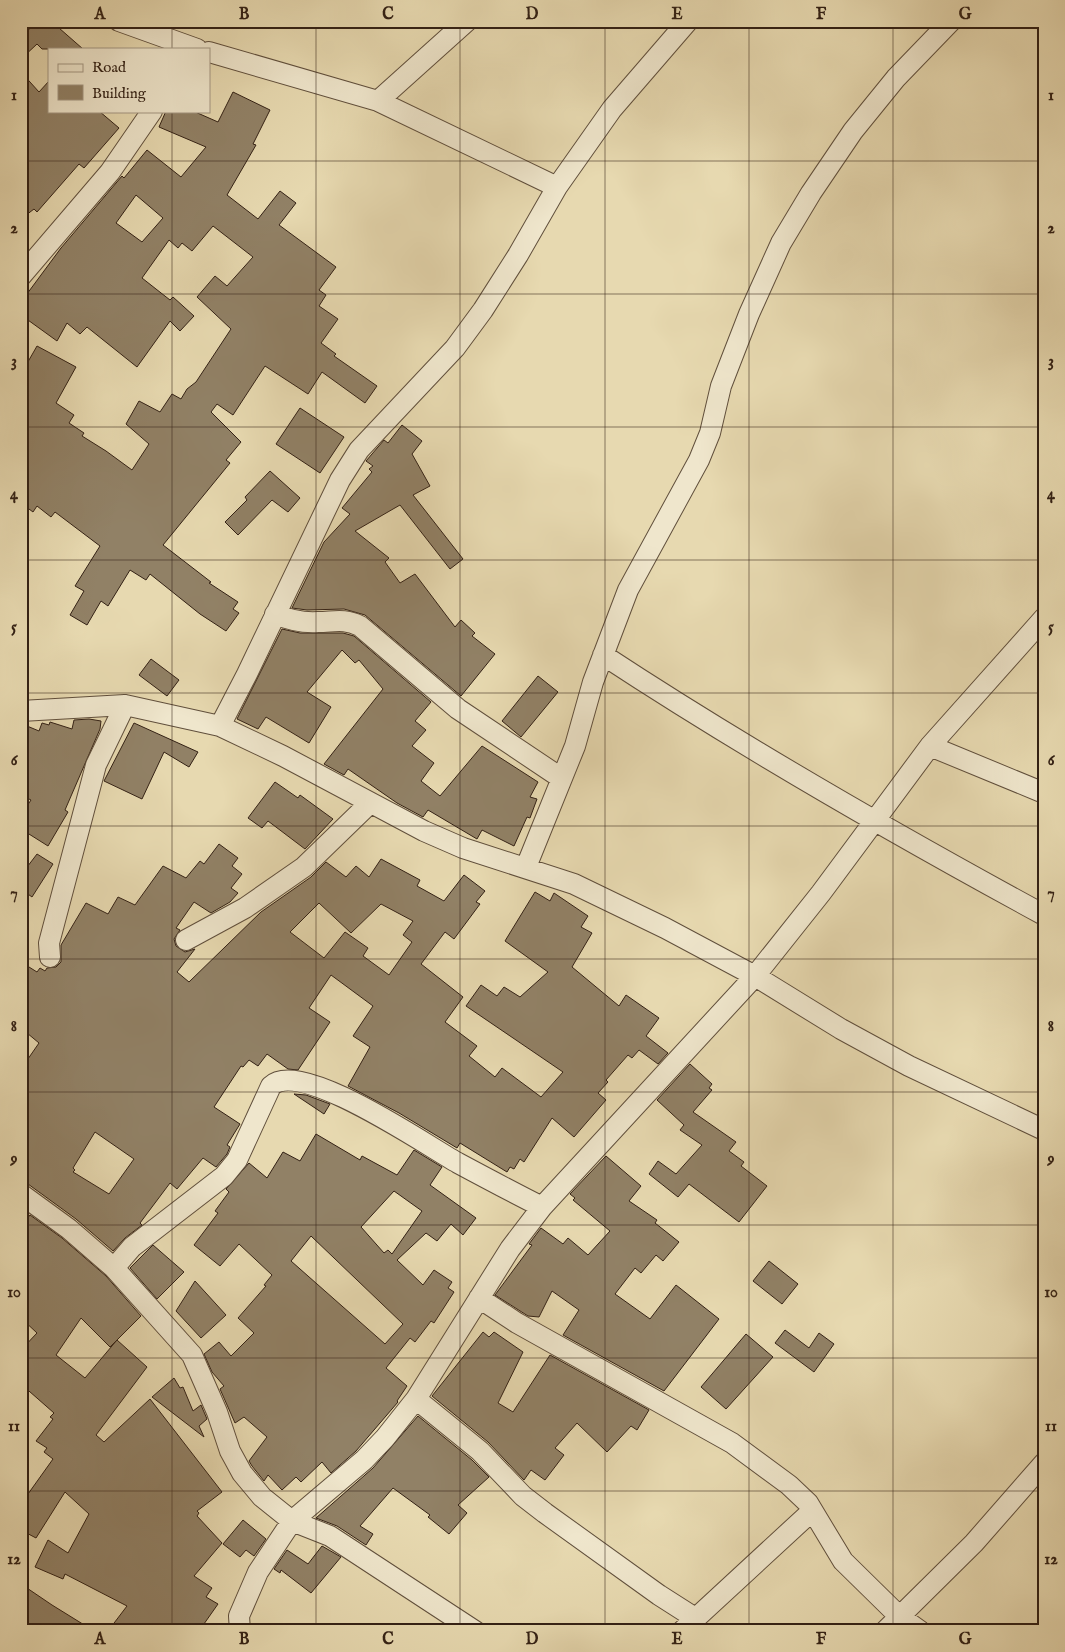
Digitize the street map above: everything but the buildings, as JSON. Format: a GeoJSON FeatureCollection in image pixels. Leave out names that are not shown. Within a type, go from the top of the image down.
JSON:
{"type":"FeatureCollection","features":[{"type":"Feature","properties":{"kind":"street"},"geometry":{"type":"LineString","coordinates":[[119,21],[193,48]]}},
{"type":"Feature","properties":{"kind":"street"},"geometry":{"type":"LineString","coordinates":[[378,101],[467,21]]}},
{"type":"Feature","properties":{"kind":"street"},"geometry":{"type":"LineString","coordinates":[[220,726],[340,480],[359,450],[455,348],[518,254],[557,187],[612,109],[688,21]]}},
{"type":"Feature","properties":{"kind":"street"},"geometry":{"type":"LineString","coordinates":[[526,867],[575,746],[603,655],[628,590],[699,460],[710,433],[721,386],[749,314],[781,243],[811,192],[853,131],[896,78],[951,21]]}},
{"type":"Feature","properties":{"kind":"street"},"geometry":{"type":"LineString","coordinates":[[210,53],[378,101],[557,187]]}},
{"type":"Feature","properties":{"kind":"street"},"geometry":{"type":"LineString","coordinates":[[21,276],[110,172],[151,112]]}},
{"type":"Feature","properties":{"kind":"street"},"geometry":{"type":"LineString","coordinates":[[274,614],[299,622],[319,622],[337,619],[350,621],[360,626],[458,709],[561,778]]}},
{"type":"Feature","properties":{"kind":"street"},"geometry":{"type":"LineString","coordinates":[[240,1631],[239,1616],[258,1572],[292,1521],[364,1460],[386,1438],[416,1399],[510,1249],[542,1207],[755,976],[821,893],[930,746],[1044,618]]}},
{"type":"Feature","properties":{"kind":"street"},"geometry":{"type":"LineString","coordinates":[[603,655],[710,725],[873,822],[1044,916]]}},
{"type":"Feature","properties":{"kind":"street"},"geometry":{"type":"LineString","coordinates":[[50,956],[49,943],[96,765],[125,706]]}},
{"type":"Feature","properties":{"kind":"street"},"geometry":{"type":"LineString","coordinates":[[21,711],[125,706],[220,726],[283,756],[424,831],[463,848],[574,884],[755,976],[841,1029],[909,1066],[1044,1130]]}},
{"type":"Feature","properties":{"kind":"street"},"geometry":{"type":"LineString","coordinates":[[930,746],[1044,793]]}},
{"type":"Feature","properties":{"kind":"street"},"geometry":{"type":"LineString","coordinates":[[186,940],[245,908],[304,868],[370,803]]}},
{"type":"Feature","properties":{"kind":"street"},"geometry":{"type":"LineString","coordinates":[[114,1268],[132,1247],[224,1176],[237,1160],[271,1086],[280,1080],[291,1080],[327,1090],[350,1100],[457,1162],[542,1207]]}},
{"type":"Feature","properties":{"kind":"street"},"geometry":{"type":"LineString","coordinates":[[21,1194],[69,1229],[114,1268],[192,1355],[217,1412],[230,1451],[242,1473],[262,1497],[292,1521],[330,1536],[475,1631]]}},
{"type":"Feature","properties":{"kind":"street"},"geometry":{"type":"LineString","coordinates":[[478,1298],[517,1323],[732,1443],[789,1484],[812,1511],[843,1561],[900,1616],[920,1631]]}},
{"type":"Feature","properties":{"kind":"street"},"geometry":{"type":"LineString","coordinates":[[416,1399],[480,1451],[523,1496],[659,1595],[688,1624],[812,1511]]}},
{"type":"Feature","properties":{"kind":"street"},"geometry":{"type":"LineString","coordinates":[[885,1631],[974,1543],[1044,1463]]}}]}
